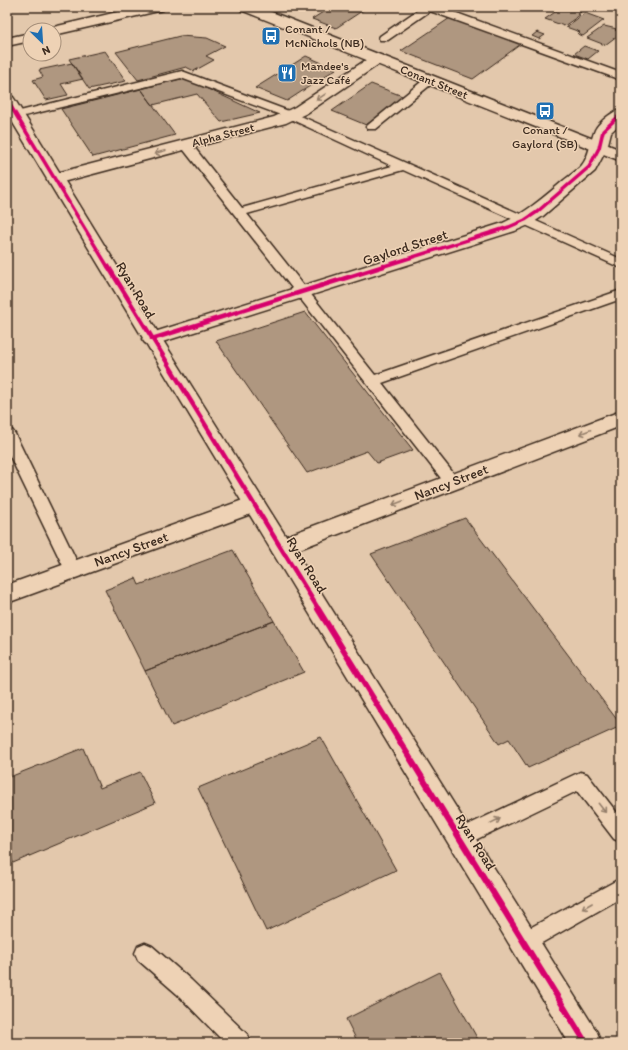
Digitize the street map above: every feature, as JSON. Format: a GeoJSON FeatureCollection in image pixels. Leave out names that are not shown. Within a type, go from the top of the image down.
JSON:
{"type":"FeatureCollection","features":[{"type":"Feature","properties":{"kind":"street"},"geometry":{"type":"LineString","coordinates":[[62,29],[158,7]]}},
{"type":"Feature","properties":{"kind":"street","name":"Conant Street"},"geometry":{"type":"LineString","coordinates":[[246,7],[621,156]]}},
{"type":"Feature","properties":{"kind":"street"},"geometry":{"type":"LineString","coordinates":[[616,7],[621,9]]}},
{"type":"Feature","properties":{"kind":"street"},"geometry":{"type":"LineString","coordinates":[[7,42],[22,39]]}},
{"type":"Feature","properties":{"kind":"street","name":"Alpha Street"},"geometry":{"type":"LineString","coordinates":[[55,179],[280,120],[301,110],[377,59]]}},
{"type":"Feature","properties":{"kind":"street","name":"Ryan Road"},"geometry":{"type":"LineString","coordinates":[[11,110],[55,179],[586,1043]]}},
{"type":"Feature","properties":{"kind":"street","name":"Gaylord Street"},"geometry":{"type":"LineString","coordinates":[[152,339],[509,227],[526,220],[588,167],[599,148],[603,131],[621,114]]}},
{"type":"Feature","properties":{"kind":"street","name":"Nancy Street"},"geometry":{"type":"LineString","coordinates":[[281,547],[621,418]]}},
{"type":"Feature","properties":{"kind":"street","name":"Nancy Street"},"geometry":{"type":"LineString","coordinates":[[7,594],[254,504]]}},
{"type":"Feature","properties":{"kind":"lane"},"geometry":{"type":"LineString","coordinates":[[384,38],[429,7],[621,78]]}},
{"type":"Feature","properties":{"kind":"lane"},"geometry":{"type":"LineString","coordinates":[[11,110],[182,74],[290,115],[621,264]]}},
{"type":"Feature","properties":{"kind":"lane"},"geometry":{"type":"LineString","coordinates":[[372,127],[430,80]]}},
{"type":"Feature","properties":{"kind":"lane"},"geometry":{"type":"LineString","coordinates":[[186,145],[452,482]]}},
{"type":"Feature","properties":{"kind":"lane"},"geometry":{"type":"LineString","coordinates":[[240,212],[404,166]]}},
{"type":"Feature","properties":{"kind":"lane"},"geometry":{"type":"LineString","coordinates":[[373,381],[621,294]]}},
{"type":"Feature","properties":{"kind":"lane"},"geometry":{"type":"LineString","coordinates":[[7,434],[73,570]]}},
{"type":"Feature","properties":{"kind":"lane"},"geometry":{"type":"LineString","coordinates":[[460,838],[580,780],[621,833]]}},
{"type":"Feature","properties":{"kind":"lane"},"geometry":{"type":"LineString","coordinates":[[524,942],[621,887]]}},
{"type":"Feature","properties":{"kind":"lane"},"geometry":{"type":"LineString","coordinates":[[145,953],[184,987],[240,1043]]}},
{"type":"Feature","properties":{"kind":"building"},"geometry":{"type":"Polygon","coordinates":[[[331,7],[368,7],[336,28],[312,19],[331,7]]]}},
{"type":"Feature","properties":{"kind":"building"},"geometry":{"type":"Polygon","coordinates":[[[565,7],[581,12],[578,14],[580,15],[564,26],[545,19],[561,8],[565,7]]]}},
{"type":"Feature","properties":{"kind":"building"},"geometry":{"type":"Polygon","coordinates":[[[585,13],[604,20],[583,36],[578,34],[580,32],[566,27],[585,13]]]}},
{"type":"Feature","properties":{"kind":"building"},"geometry":{"type":"Polygon","coordinates":[[[450,18],[521,44],[473,79],[401,51],[450,18]]]}},
{"type":"Feature","properties":{"kind":"building"},"geometry":{"type":"Polygon","coordinates":[[[604,26],[617,29],[615,30],[621,33],[605,45],[587,38],[604,26]]]}},
{"type":"Feature","properties":{"kind":"building"},"geometry":{"type":"Polygon","coordinates":[[[537,32],[545,35],[539,39],[532,36],[537,32]]]}},
{"type":"Feature","properties":{"kind":"building"},"geometry":{"type":"Polygon","coordinates":[[[180,36],[207,38],[225,46],[206,56],[214,60],[194,71],[186,67],[138,80],[116,52],[180,36]]]}},
{"type":"Feature","properties":{"kind":"building"},"geometry":{"type":"Polygon","coordinates":[[[584,46],[598,51],[588,59],[574,54],[584,46]]]}},
{"type":"Feature","properties":{"kind":"building"},"geometry":{"type":"Polygon","coordinates":[[[105,51],[126,81],[89,89],[69,59],[105,51]]]}},
{"type":"Feature","properties":{"kind":"building"},"geometry":{"type":"Polygon","coordinates":[[[306,56],[336,69],[287,101],[255,88],[279,73],[278,70],[285,66],[292,65],[306,56]]]}},
{"type":"Feature","properties":{"kind":"building"},"geometry":{"type":"Polygon","coordinates":[[[72,63],[83,79],[61,84],[68,95],[46,100],[33,80],[43,77],[39,70],[72,63]]]}},
{"type":"Feature","properties":{"kind":"building"},"geometry":{"type":"Polygon","coordinates":[[[184,78],[260,113],[221,122],[197,94],[153,105],[141,89],[184,78]]]}},
{"type":"Feature","properties":{"kind":"building"},"geometry":{"type":"Polygon","coordinates":[[[371,84],[405,97],[366,125],[332,111],[371,84]]]}},
{"type":"Feature","properties":{"kind":"building"},"geometry":{"type":"Polygon","coordinates":[[[141,89],[175,135],[93,157],[61,109],[141,89]]]}},
{"type":"Feature","properties":{"kind":"building"},"geometry":{"type":"Polygon","coordinates":[[[305,312],[413,450],[377,463],[367,451],[307,473],[216,341],[305,312]]]}},
{"type":"Feature","properties":{"kind":"building"},"geometry":{"type":"Polygon","coordinates":[[[465,518],[621,726],[528,768],[509,739],[499,744],[371,554],[465,518]]]}},
{"type":"Feature","properties":{"kind":"building"},"geometry":{"type":"Polygon","coordinates":[[[233,550],[274,621],[145,671],[105,590],[136,578],[139,585],[233,550]]]}},
{"type":"Feature","properties":{"kind":"building"},"geometry":{"type":"Polygon","coordinates":[[[274,621],[304,672],[172,726],[145,671],[274,621]]]}},
{"type":"Feature","properties":{"kind":"building"},"geometry":{"type":"Polygon","coordinates":[[[321,737],[396,870],[266,931],[198,788],[321,737]]]}},
{"type":"Feature","properties":{"kind":"building"},"geometry":{"type":"Polygon","coordinates":[[[83,748],[100,788],[140,772],[155,803],[13,863],[7,846],[7,778],[83,748]]]}},
{"type":"Feature","properties":{"kind":"building"},"geometry":{"type":"Polygon","coordinates":[[[440,972],[480,1043],[358,1043],[346,1019],[440,972]]]}},
{"type":"Feature","properties":{"kind":"cycle path"},"geometry":{"type":"LineString","coordinates":[[7,100],[152,339],[586,1043]]}},
{"type":"Feature","properties":{"kind":"cycle path"},"geometry":{"type":"LineString","coordinates":[[152,339],[509,227],[525,220],[537,212],[589,167],[599,148],[603,131],[621,114]]}},
{"type":"Feature","properties":{"kind":"place","name":"Conant / McNichols (NB)"},"geometry":{"type":"Point","coordinates":[271,36]}},
{"type":"Feature","properties":{"kind":"place","name":"Mandee's Jazz Café"},"geometry":{"type":"Point","coordinates":[287,73]}},
{"type":"Feature","properties":{"kind":"place","name":"Conant / Gaylord (SB)"},"geometry":{"type":"Point","coordinates":[545,111]}}]}
